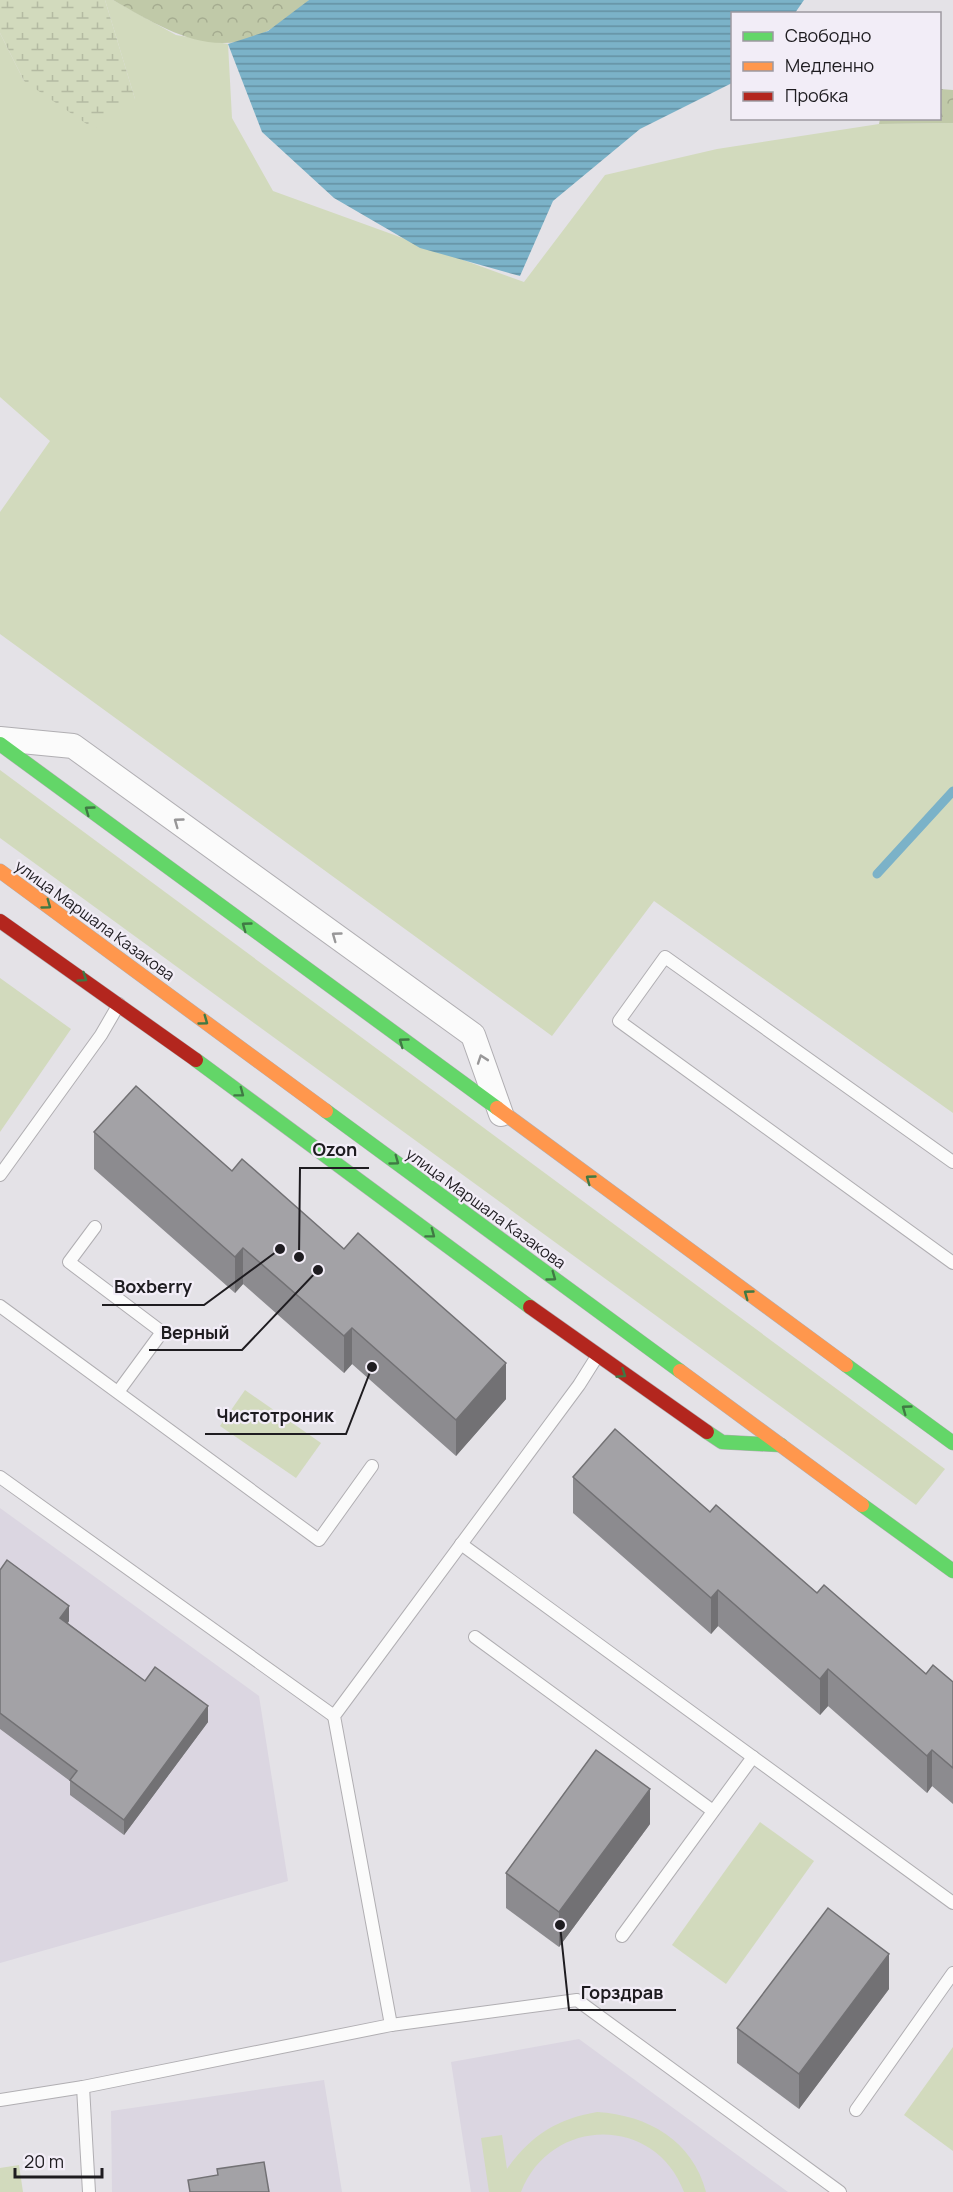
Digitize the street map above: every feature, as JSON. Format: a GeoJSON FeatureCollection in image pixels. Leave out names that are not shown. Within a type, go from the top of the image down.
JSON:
{"type":"FeatureCollection","features":[{"type":"Feature","properties":{"kind":"street"},"geometry":{"type":"LineString","coordinates":[[0,739],[73,746],[473,1035],[501,1114]]}},
{"type":"Feature","properties":{"kind":"street"},"geometry":{"type":"LineString","coordinates":[[0,744],[501,1114],[953,1443]]}},
{"type":"Feature","properties":{"kind":"street","name":"улица Маршала Казакова"},"geometry":{"type":"LineString","coordinates":[[0,871],[953,1571]]}},
{"type":"Feature","properties":{"kind":"street"},"geometry":{"type":"LineString","coordinates":[[1,924],[120,1003],[597,1357],[722,1442],[781,1445]]}},
{"type":"Feature","properties":{"kind":"lane"},"geometry":{"type":"LineString","coordinates":[[953,1162],[665,957],[619,1021],[953,1263]]}},
{"type":"Feature","properties":{"kind":"lane"},"geometry":{"type":"LineString","coordinates":[[0,1175],[102,1035],[120,1003]]}},
{"type":"Feature","properties":{"kind":"lane"},"geometry":{"type":"LineString","coordinates":[[95,1227],[69,1262],[162,1332],[118,1392]]}},
{"type":"Feature","properties":{"kind":"lane"},"geometry":{"type":"LineString","coordinates":[[0,1306],[319,1540],[372,1466]]}},
{"type":"Feature","properties":{"kind":"lane"},"geometry":{"type":"LineString","coordinates":[[334,1716],[579,1385],[597,1357]]}},
{"type":"Feature","properties":{"kind":"lane"},"geometry":{"type":"LineString","coordinates":[[0,1477],[334,1716],[391,2025]]}},
{"type":"Feature","properties":{"kind":"lane"},"geometry":{"type":"LineString","coordinates":[[461,1544],[953,1903]]}},
{"type":"Feature","properties":{"kind":"lane"},"geometry":{"type":"LineString","coordinates":[[475,1637],[713,1811]]}},
{"type":"Feature","properties":{"kind":"lane"},"geometry":{"type":"LineString","coordinates":[[622,1936],[753,1757]]}},
{"type":"Feature","properties":{"kind":"lane"},"geometry":{"type":"LineString","coordinates":[[855,2109],[953,1972]]}},
{"type":"Feature","properties":{"kind":"lane"},"geometry":{"type":"LineString","coordinates":[[0,2100],[83,2087],[391,2025],[578,2000],[840,2192]]}},
{"type":"Feature","properties":{"kind":"lane"},"geometry":{"type":"LineString","coordinates":[[83,2087],[89,2192]]}},
{"type":"Feature","properties":{"kind":"shaded area"},"geometry":{"type":"Polygon","coordinates":[[[0,1508],[259,1696],[288,1881],[0,1963],[0,1508]]]}},
{"type":"Feature","properties":{"kind":"shaded area"},"geometry":{"type":"Polygon","coordinates":[[[579,2039],[788,2192],[471,2192],[451,2062],[579,2039]]]}},
{"type":"Feature","properties":{"kind":"shaded area"},"geometry":{"type":"Polygon","coordinates":[[[324,2080],[342,2192],[112,2192],[111,2111],[324,2080]]]}},
{"type":"Feature","properties":{"kind":"green space"},"geometry":{"type":"Polygon","coordinates":[[[0,0],[105,0],[135,99],[94,129],[24,81],[0,33],[0,0]]]}},
{"type":"Feature","properties":{"kind":"green space"},"geometry":{"type":"Polygon","coordinates":[[[105,0],[113,0],[176,35],[228,44],[232,118],[273,191],[524,282],[605,175],[717,149],[879,124],[953,123],[953,1113],[654,901],[552,1036],[0,634],[0,512],[50,441],[0,397],[0,33],[24,81],[135,99],[105,0]]]}},
{"type":"Feature","properties":{"kind":"green space"},"geometry":{"type":"Polygon","coordinates":[[[113,0],[309,0],[296,13],[258,36],[236,42],[215,43],[174,32],[113,0]]]}},
{"type":"Feature","properties":{"kind":"green space"},"geometry":{"type":"Polygon","coordinates":[[[941,89],[953,90],[953,123],[879,124],[880,120],[941,120],[941,89]]]}},
{"type":"Feature","properties":{"kind":"green space"},"geometry":{"type":"Polygon","coordinates":[[[0,770],[945,1469],[916,1505],[0,838],[0,770]]]}},
{"type":"Feature","properties":{"kind":"green space"},"geometry":{"type":"Polygon","coordinates":[[[0,978],[71,1029],[0,1132],[0,978]]]}},
{"type":"Feature","properties":{"kind":"green space"},"geometry":{"type":"Polygon","coordinates":[[[245,1390],[321,1443],[296,1478],[220,1426],[245,1390]]]}},
{"type":"Feature","properties":{"kind":"green space"},"geometry":{"type":"Polygon","coordinates":[[[760,1822],[814,1861],[726,1984],[672,1945],[760,1822]]]}},
{"type":"Feature","properties":{"kind":"green space"},"geometry":{"type":"Polygon","coordinates":[[[953,2047],[953,2151],[904,2115],[953,2047]]]}},
{"type":"Feature","properties":{"kind":"green space"},"geometry":{"type":"Polygon","coordinates":[[[597,2112],[634,2119],[666,2134],[691,2158],[706,2192],[684,2192],[670,2167],[651,2149],[628,2138],[603,2135],[578,2138],[555,2149],[535,2167],[521,2192],[489,2192],[481,2138],[502,2135],[507,2169],[535,2138],[546,2130],[569,2119],[597,2112]]]}},
{"type":"Feature","properties":{"kind":"green space"},"geometry":{"type":"Polygon","coordinates":[[[19,2165],[23,2192],[0,2192],[0,2168],[19,2165]]]}},
{"type":"Feature","properties":{"kind":"water"},"geometry":{"type":"Polygon","coordinates":[[[309,0],[804,0],[796,12],[731,12],[731,84],[640,129],[553,201],[520,276],[420,248],[334,198],[262,132],[228,44],[268,31],[309,0]]]}},
{"type":"Feature","properties":{"kind":"building"},"geometry":{"type":"Polygon","coordinates":[[[136,1086],[232,1171],[242,1159],[344,1249],[358,1233],[506,1363],[456,1420],[352,1328],[344,1336],[243,1248],[235,1257],[94,1132],[136,1086]]]}},
{"type":"Feature","properties":{"kind":"building"},"geometry":{"type":"Polygon","coordinates":[[[615,1429],[710,1512],[716,1505],[817,1593],[824,1585],[926,1674],[933,1665],[953,1682],[953,1768],[932,1750],[927,1756],[828,1669],[820,1679],[718,1590],[711,1598],[573,1477],[615,1429]]]}},
{"type":"Feature","properties":{"kind":"building"},"geometry":{"type":"Polygon","coordinates":[[[7,1560],[69,1606],[60,1618],[145,1681],[155,1667],[208,1706],[124,1820],[70,1780],[77,1771],[0,1713],[0,1570],[7,1560]]]}},
{"type":"Feature","properties":{"kind":"building"},"geometry":{"type":"Polygon","coordinates":[[[596,1750],[650,1789],[559,1912],[506,1873],[596,1750]]]}},
{"type":"Feature","properties":{"kind":"building"},"geometry":{"type":"Polygon","coordinates":[[[828,1908],[889,1954],[799,2074],[737,2028],[828,1908]]]}},
{"type":"Feature","properties":{"kind":"building"},"geometry":{"type":"Polygon","coordinates":[[[264,2162],[269,2192],[190,2192],[188,2180],[218,2175],[217,2169],[264,2162]]]}},
{"type":"Feature","properties":{"kind":"waterway"},"geometry":{"type":"LineString","coordinates":[[877,874],[953,791]]}},
{"type":"Feature","properties":{"kind":"traffic: fast"},"geometry":{"type":"LineString","coordinates":[[0,744],[497,1108]]}},
{"type":"Feature","properties":{"kind":"traffic: fast"},"geometry":{"type":"LineString","coordinates":[[196,1060],[530,1307]]}},
{"type":"Feature","properties":{"kind":"traffic: fast"},"geometry":{"type":"LineString","coordinates":[[326,1111],[680,1371]]}},
{"type":"Feature","properties":{"kind":"traffic: fast"},"geometry":{"type":"LineString","coordinates":[[846,1365],[953,1443]]}},
{"type":"Feature","properties":{"kind":"traffic: fast"},"geometry":{"type":"LineString","coordinates":[[707,1432],[722,1442],[781,1445]]}},
{"type":"Feature","properties":{"kind":"traffic: fast"},"geometry":{"type":"LineString","coordinates":[[862,1505],[953,1571]]}},
{"type":"Feature","properties":{"kind":"traffic: slow"},"geometry":{"type":"LineString","coordinates":[[0,871],[326,1111]]}},
{"type":"Feature","properties":{"kind":"traffic: slow"},"geometry":{"type":"LineString","coordinates":[[497,1108],[846,1365]]}},
{"type":"Feature","properties":{"kind":"traffic: slow"},"geometry":{"type":"LineString","coordinates":[[680,1371],[862,1505]]}},
{"type":"Feature","properties":{"kind":"traffic: jam"},"geometry":{"type":"LineString","coordinates":[[0,921],[196,1060]]}},
{"type":"Feature","properties":{"kind":"traffic: jam"},"geometry":{"type":"LineString","coordinates":[[530,1307],[707,1432]]}},
{"type":"Feature","properties":{"kind":"place","name":"Boxberry"},"geometry":{"type":"Point","coordinates":[280,1249]}},
{"type":"Feature","properties":{"kind":"place","name":"Ozon"},"geometry":{"type":"Point","coordinates":[299,1257]}},
{"type":"Feature","properties":{"kind":"place","name":"Верный"},"geometry":{"type":"Point","coordinates":[318,1270]}},
{"type":"Feature","properties":{"kind":"place","name":"Чистотроник"},"geometry":{"type":"Point","coordinates":[372,1367]}},
{"type":"Feature","properties":{"kind":"place","name":"Горздрав"},"geometry":{"type":"Point","coordinates":[560,1925]}}]}
